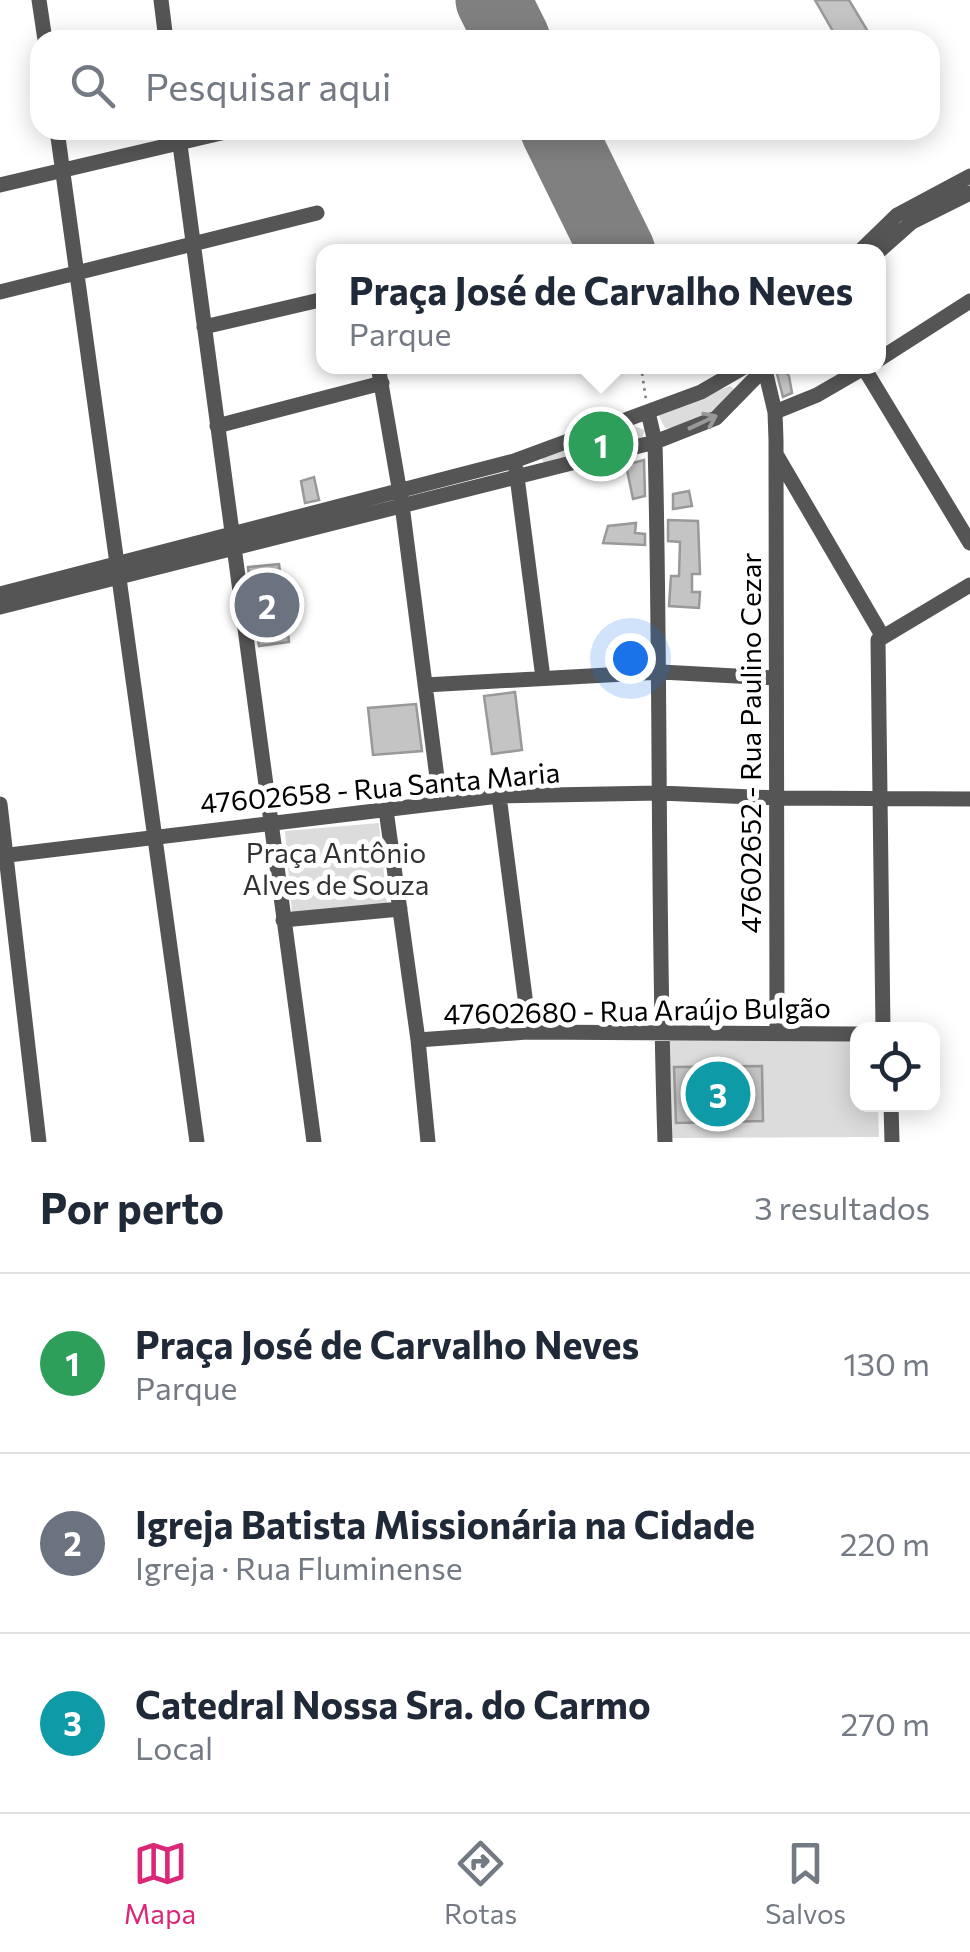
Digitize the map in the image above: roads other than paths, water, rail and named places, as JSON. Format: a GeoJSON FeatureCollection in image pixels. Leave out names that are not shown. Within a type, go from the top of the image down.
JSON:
{"type":"FeatureCollection","features":[{"type":"Feature","properties":{"kind":"street"},"geometry":{"type":"LineString","coordinates":[[39,0],[44,30]]}},
{"type":"Feature","properties":{"kind":"street"},"geometry":{"type":"LineString","coordinates":[[161,0],[165,30]]}},
{"type":"Feature","properties":{"kind":"street"},"geometry":{"type":"LineString","coordinates":[[58,140],[197,1142]]}},
{"type":"Feature","properties":{"kind":"street"},"geometry":{"type":"LineString","coordinates":[[0,185],[165,140]]}},
{"type":"Feature","properties":{"kind":"street"},"geometry":{"type":"LineString","coordinates":[[180,140],[314,1142]]}},
{"type":"Feature","properties":{"kind":"street"},"geometry":{"type":"LineString","coordinates":[[886,245],[929,205],[970,176]]}},
{"type":"Feature","properties":{"kind":"street"},"geometry":{"type":"LineString","coordinates":[[868,244],[897,215],[970,193]]}},
{"type":"Feature","properties":{"kind":"street"},"geometry":{"type":"LineString","coordinates":[[0,292],[318,213]]}},
{"type":"Feature","properties":{"kind":"street"},"geometry":{"type":"LineString","coordinates":[[204,328],[316,301]]}},
{"type":"Feature","properties":{"kind":"street"},"geometry":{"type":"LineString","coordinates":[[886,356],[968,307]]}},
{"type":"Feature","properties":{"kind":"street"},"geometry":{"type":"LineString","coordinates":[[401,498],[490,468],[516,469],[744,374]]}},
{"type":"Feature","properties":{"kind":"street"},"geometry":{"type":"LineString","coordinates":[[0,594],[233,542],[516,469],[655,442],[716,418],[756,374]]}},
{"type":"Feature","properties":{"kind":"street","name":"47602652 - Rua Paulino Cezar"},"geometry":{"type":"LineString","coordinates":[[762,374],[776,447]]}},
{"type":"Feature","properties":{"kind":"street","name":"47602652 - Rua Paulino Cezar"},"geometry":{"type":"LineString","coordinates":[[763,374],[774,412],[776,447],[777,1033]]}},
{"type":"Feature","properties":{"kind":"street"},"geometry":{"type":"LineString","coordinates":[[774,412],[817,395],[854,374]]}},
{"type":"Feature","properties":{"kind":"street"},"geometry":{"type":"LineString","coordinates":[[875,374],[970,543]]}},
{"type":"Feature","properties":{"kind":"street"},"geometry":{"type":"LineString","coordinates":[[218,426],[380,375],[401,498],[440,802]]}},
{"type":"Feature","properties":{"kind":"street"},"geometry":{"type":"LineString","coordinates":[[648,412],[655,442],[661,672],[661,1032],[665,1142]]}},
{"type":"Feature","properties":{"kind":"street"},"geometry":{"type":"LineString","coordinates":[[776,447],[884,637],[886,1022]]}},
{"type":"Feature","properties":{"kind":"street"},"geometry":{"type":"LineString","coordinates":[[516,469],[543,678]]}},
{"type":"Feature","properties":{"kind":"street"},"geometry":{"type":"LineString","coordinates":[[0,607],[119,569]]}},
{"type":"Feature","properties":{"kind":"street"},"geometry":{"type":"LineString","coordinates":[[884,637],[970,585]]}},
{"type":"Feature","properties":{"kind":"street"},"geometry":{"type":"LineString","coordinates":[[425,685],[661,672],[776,678]]}},
{"type":"Feature","properties":{"kind":"street","name":"47602658 - Rua Santa Maria"},"geometry":{"type":"LineString","coordinates":[[3,856],[499,796],[660,793],[970,799]]}},
{"type":"Feature","properties":{"kind":"street"},"geometry":{"type":"LineString","coordinates":[[499,796],[527,1032]]}},
{"type":"Feature","properties":{"kind":"street"},"geometry":{"type":"LineString","coordinates":[[0,804],[39,1142]]}},
{"type":"Feature","properties":{"kind":"street"},"geometry":{"type":"LineString","coordinates":[[386,810],[428,1142]]}},
{"type":"Feature","properties":{"kind":"street"},"geometry":{"type":"LineString","coordinates":[[284,920],[400,909]]}},
{"type":"Feature","properties":{"kind":"street","name":"47602680 - Rua Araújo Bulgão"},"geometry":{"type":"LineString","coordinates":[[418,1040],[527,1032],[850,1034]]}},
{"type":"Feature","properties":{"kind":"street"},"geometry":{"type":"LineString","coordinates":[[888,1112],[888,1142]]}},
{"type":"Feature","properties":{"kind":"place","name":"Praça José de Carvalho Neves"},"geometry":{"type":"Point","coordinates":[601,444]}},
{"type":"Feature","properties":{"kind":"place","name":"Igreja Batista Missionária na Cidade"},"geometry":{"type":"Point","coordinates":[267,605]}},
{"type":"Feature","properties":{"kind":"place","name":"Catedral Nossa Sra. do Carmo"},"geometry":{"type":"Point","coordinates":[718,1094]}},
{"type":"Feature","properties":{"kind":"park label","name":"Praça Antônio Alves de Souza"},"geometry":{"type":"Point","coordinates":[336,869]}}]}
